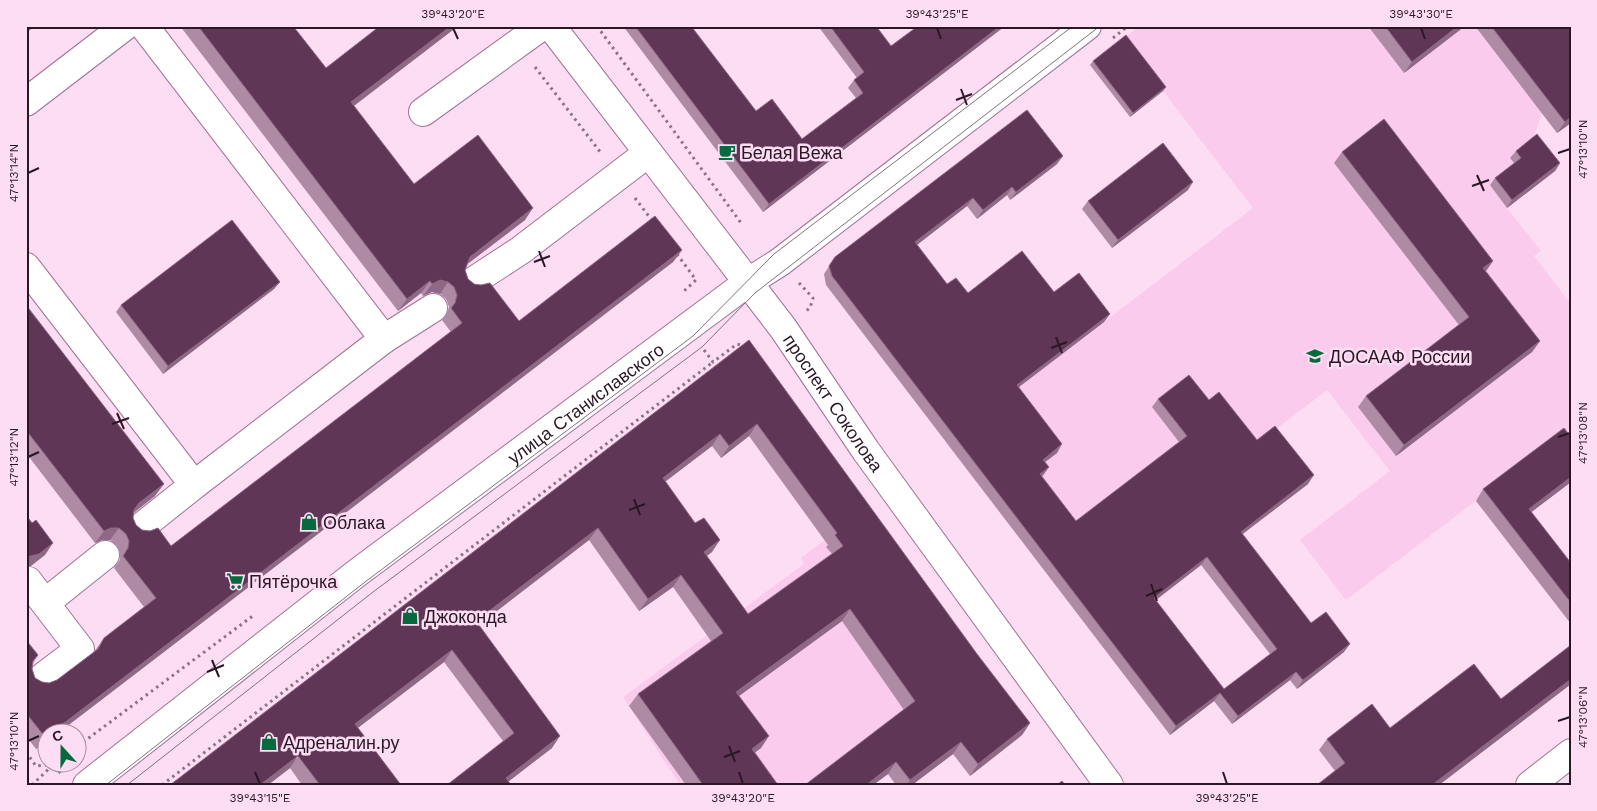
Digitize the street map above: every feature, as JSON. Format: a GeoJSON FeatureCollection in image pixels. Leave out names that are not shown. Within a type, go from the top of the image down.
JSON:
{"type":"FeatureCollection","features":[{"type":"Feature","properties":{"kind":"street"},"geometry":{"type":"LineString","coordinates":[[26,102],[126,26]]}},
{"type":"Feature","properties":{"kind":"street"},"geometry":{"type":"LineString","coordinates":[[144,26],[384,339]]}},
{"type":"Feature","properties":{"kind":"street"},"geometry":{"type":"LineString","coordinates":[[422,112],[542,26]]}},
{"type":"Feature","properties":{"kind":"street","name":"проспект Соколова"},"geometry":{"type":"LineString","coordinates":[[552,26],[747,283],[784,328],[871,459],[1109,785]]}},
{"type":"Feature","properties":{"kind":"street","name":"улица Станиславского"},"geometry":{"type":"LineString","coordinates":[[76,781],[747,283],[780,262],[1087,26]]}},
{"type":"Feature","properties":{"kind":"street"},"geometry":{"type":"LineString","coordinates":[[472,282],[521,250],[648,153]]}},
{"type":"Feature","properties":{"kind":"street"},"geometry":{"type":"LineString","coordinates":[[26,267],[194,485]]}},
{"type":"Feature","properties":{"kind":"street"},"geometry":{"type":"LineString","coordinates":[[140,528],[384,339],[433,308]]}},
{"type":"Feature","properties":{"kind":"street"},"geometry":{"type":"LineString","coordinates":[[45,603],[105,555]]}},
{"type":"Feature","properties":{"kind":"street"},"geometry":{"type":"LineString","coordinates":[[28,581],[80,649],[40,680]]}},
{"type":"Feature","properties":{"kind":"street"},"geometry":{"type":"LineString","coordinates":[[1530,785],[1571,753]]}},
{"type":"Feature","properties":{"kind":"path"},"geometry":{"type":"LineString","coordinates":[[598,26],[742,224]]}},
{"type":"Feature","properties":{"kind":"path"},"geometry":{"type":"LineString","coordinates":[[517,43],[654,224]]}},
{"type":"Feature","properties":{"kind":"path"},"geometry":{"type":"LineString","coordinates":[[672,248],[696,280],[683,293]]}},
{"type":"Feature","properties":{"kind":"path"},"geometry":{"type":"LineString","coordinates":[[162,785],[712,362]]}},
{"type":"Feature","properties":{"kind":"path"},"geometry":{"type":"LineString","coordinates":[[88,739],[260,610]]}},
{"type":"Feature","properties":{"kind":"path"},"geometry":{"type":"LineString","coordinates":[[26,752],[36,766],[38,766]]}},
{"type":"Feature","properties":{"kind":"path"},"geometry":{"type":"LineString","coordinates":[[32,785],[44,774]]}},
{"type":"Feature","properties":{"kind":"shaded area","name":"ДОСААФ России"},"geometry":{"type":"Polygon","coordinates":[[[1140,26],[1484,26],[1479,31],[1542,113],[1532,142],[1555,171],[1507,208],[1541,251],[1534,256],[1571,304],[1571,428],[1346,600],[1300,540],[1390,471],[1327,390],[1062,593],[946,443],[1253,208],[1123,39],[1140,26]]]}},
{"type":"Feature","properties":{"kind":"shaded area"},"geometry":{"type":"Polygon","coordinates":[[[825,540],[969,666],[813,785],[680,785],[623,697],[804,564],[801,558],[825,540]]]}},
{"type":"Feature","properties":{"kind":"building"},"geometry":{"type":"Polygon","coordinates":[[[198,26],[293,26],[326,68],[380,26],[451,26],[351,102],[414,184],[478,135],[533,208],[470,257],[465,270],[468,279],[474,284],[490,283],[519,321],[655,216],[682,250],[63,724],[38,724],[38,728],[26,713],[26,640],[38,655],[33,661],[32,669],[35,678],[49,683],[57,680],[98,649],[104,638],[156,598],[123,556],[128,548],[129,541],[126,534],[119,528],[111,528],[104,531],[26,430],[26,305],[164,484],[139,503],[134,510],[133,518],[136,525],[142,530],[150,531],[158,528],[171,546],[462,323],[451,308],[455,303],[457,295],[454,287],[448,282],[440,280],[432,284],[430,281],[407,299],[198,26]]]}},
{"type":"Feature","properties":{"kind":"building"},"geometry":{"type":"Polygon","coordinates":[[[635,26],[691,26],[756,111],[772,99],[802,139],[863,93],[854,80],[864,72],[830,26],[876,26],[891,46],[918,26],[1000,26],[769,204],[635,26]]]}},
{"type":"Feature","properties":{"kind":"building"},"geometry":{"type":"Polygon","coordinates":[[[1385,26],[1458,26],[1412,62],[1385,26]]]}},
{"type":"Feature","properties":{"kind":"building"},"geometry":{"type":"Polygon","coordinates":[[[1491,26],[1571,26],[1571,117],[1565,122],[1491,26]]]}},
{"type":"Feature","properties":{"kind":"building"},"geometry":{"type":"Polygon","coordinates":[[[1126,35],[1166,87],[1133,113],[1093,61],[1126,35]]]}},
{"type":"Feature","properties":{"kind":"building"},"geometry":{"type":"Polygon","coordinates":[[[1027,110],[1063,156],[1016,192],[1012,187],[983,210],[973,198],[915,242],[947,284],[956,278],[968,293],[1022,251],[1054,292],[1079,273],[1110,314],[1017,385],[1062,444],[1043,460],[1049,467],[1040,474],[1076,521],[1187,436],[1158,399],[1189,375],[1209,400],[1219,392],[1257,440],[1275,426],[1314,475],[1241,532],[1311,623],[1326,612],[1350,644],[1303,680],[1296,672],[1238,716],[1220,693],[1176,726],[832,276],[829,266],[835,257],[1027,110]],[[1207,557],[1154,598],[1224,689],[1277,649],[1207,557]]]}},
{"type":"Feature","properties":{"kind":"building"},"geometry":{"type":"Polygon","coordinates":[[[1384,119],[1493,261],[1483,268],[1540,341],[1404,445],[1366,396],[1469,317],[1342,152],[1384,119]]]}},
{"type":"Feature","properties":{"kind":"building"},"geometry":{"type":"Polygon","coordinates":[[[1537,134],[1560,163],[1512,200],[1495,178],[1521,158],[1516,151],[1537,134]]]}},
{"type":"Feature","properties":{"kind":"building"},"geometry":{"type":"Polygon","coordinates":[[[1163,143],[1193,182],[1118,240],[1088,201],[1163,143]]]}},
{"type":"Feature","properties":{"kind":"building"},"geometry":{"type":"Polygon","coordinates":[[[232,220],[280,282],[168,366],[121,305],[232,220]]]}},
{"type":"Feature","properties":{"kind":"building"},"geometry":{"type":"Polygon","coordinates":[[[749,340],[977,654],[1030,723],[978,764],[961,742],[910,780],[896,762],[866,785],[805,785],[915,701],[850,609],[736,692],[769,736],[752,749],[778,785],[703,785],[638,694],[723,633],[681,575],[648,599],[598,528],[476,621],[560,736],[506,778],[511,785],[447,785],[514,733],[452,650],[355,724],[401,785],[320,785],[298,756],[260,785],[170,785],[749,340]],[[757,424],[729,446],[720,434],[663,478],[695,523],[704,518],[720,540],[704,552],[748,614],[843,546],[835,535],[837,533],[757,424]]]}},
{"type":"Feature","properties":{"kind":"building"},"geometry":{"type":"Polygon","coordinates":[[[1564,428],[1571,437],[1571,477],[1529,509],[1571,563],[1571,603],[1483,489],[1564,428]]]}},
{"type":"Feature","properties":{"kind":"building"},"geometry":{"type":"Polygon","coordinates":[[[26,515],[32,523],[36,520],[53,543],[39,554],[26,558],[26,515]]]}},
{"type":"Feature","properties":{"kind":"building"},"geometry":{"type":"Polygon","coordinates":[[[1571,645],[1571,679],[1432,785],[1317,785],[1345,763],[1327,739],[1372,704],[1390,728],[1474,664],[1501,699],[1571,645]]]}},
{"type":"Feature","properties":{"kind":"building"},"geometry":{"type":"Polygon","coordinates":[[[1062,781],[1065,785],[1057,785],[1062,781]]]}},
{"type":"Feature","properties":{"kind":"tram line"},"geometry":{"type":"LineString","coordinates":[[106,785],[365,582],[693,336],[774,254],[1073,26]]}},
{"type":"Feature","properties":{"kind":"tram line"},"geometry":{"type":"LineString","coordinates":[[127,785],[373,592],[702,347],[755,293],[1100,26]]}},
{"type":"Feature","properties":{"kind":"place","name":"Белая Вежа"},"geometry":{"type":"Point","coordinates":[727,152]}},
{"type":"Feature","properties":{"kind":"place","name":"ДОСААФ России"},"geometry":{"type":"Point","coordinates":[1315,356]}},
{"type":"Feature","properties":{"kind":"place","name":"Облака"},"geometry":{"type":"Point","coordinates":[309,522]}},
{"type":"Feature","properties":{"kind":"place","name":"Пятёрочка"},"geometry":{"type":"Point","coordinates":[235,581]}},
{"type":"Feature","properties":{"kind":"place","name":"Джоконда"},"geometry":{"type":"Point","coordinates":[410,616]}},
{"type":"Feature","properties":{"kind":"place","name":"Адреналин.ру"},"geometry":{"type":"Point","coordinates":[269,742]}}]}
